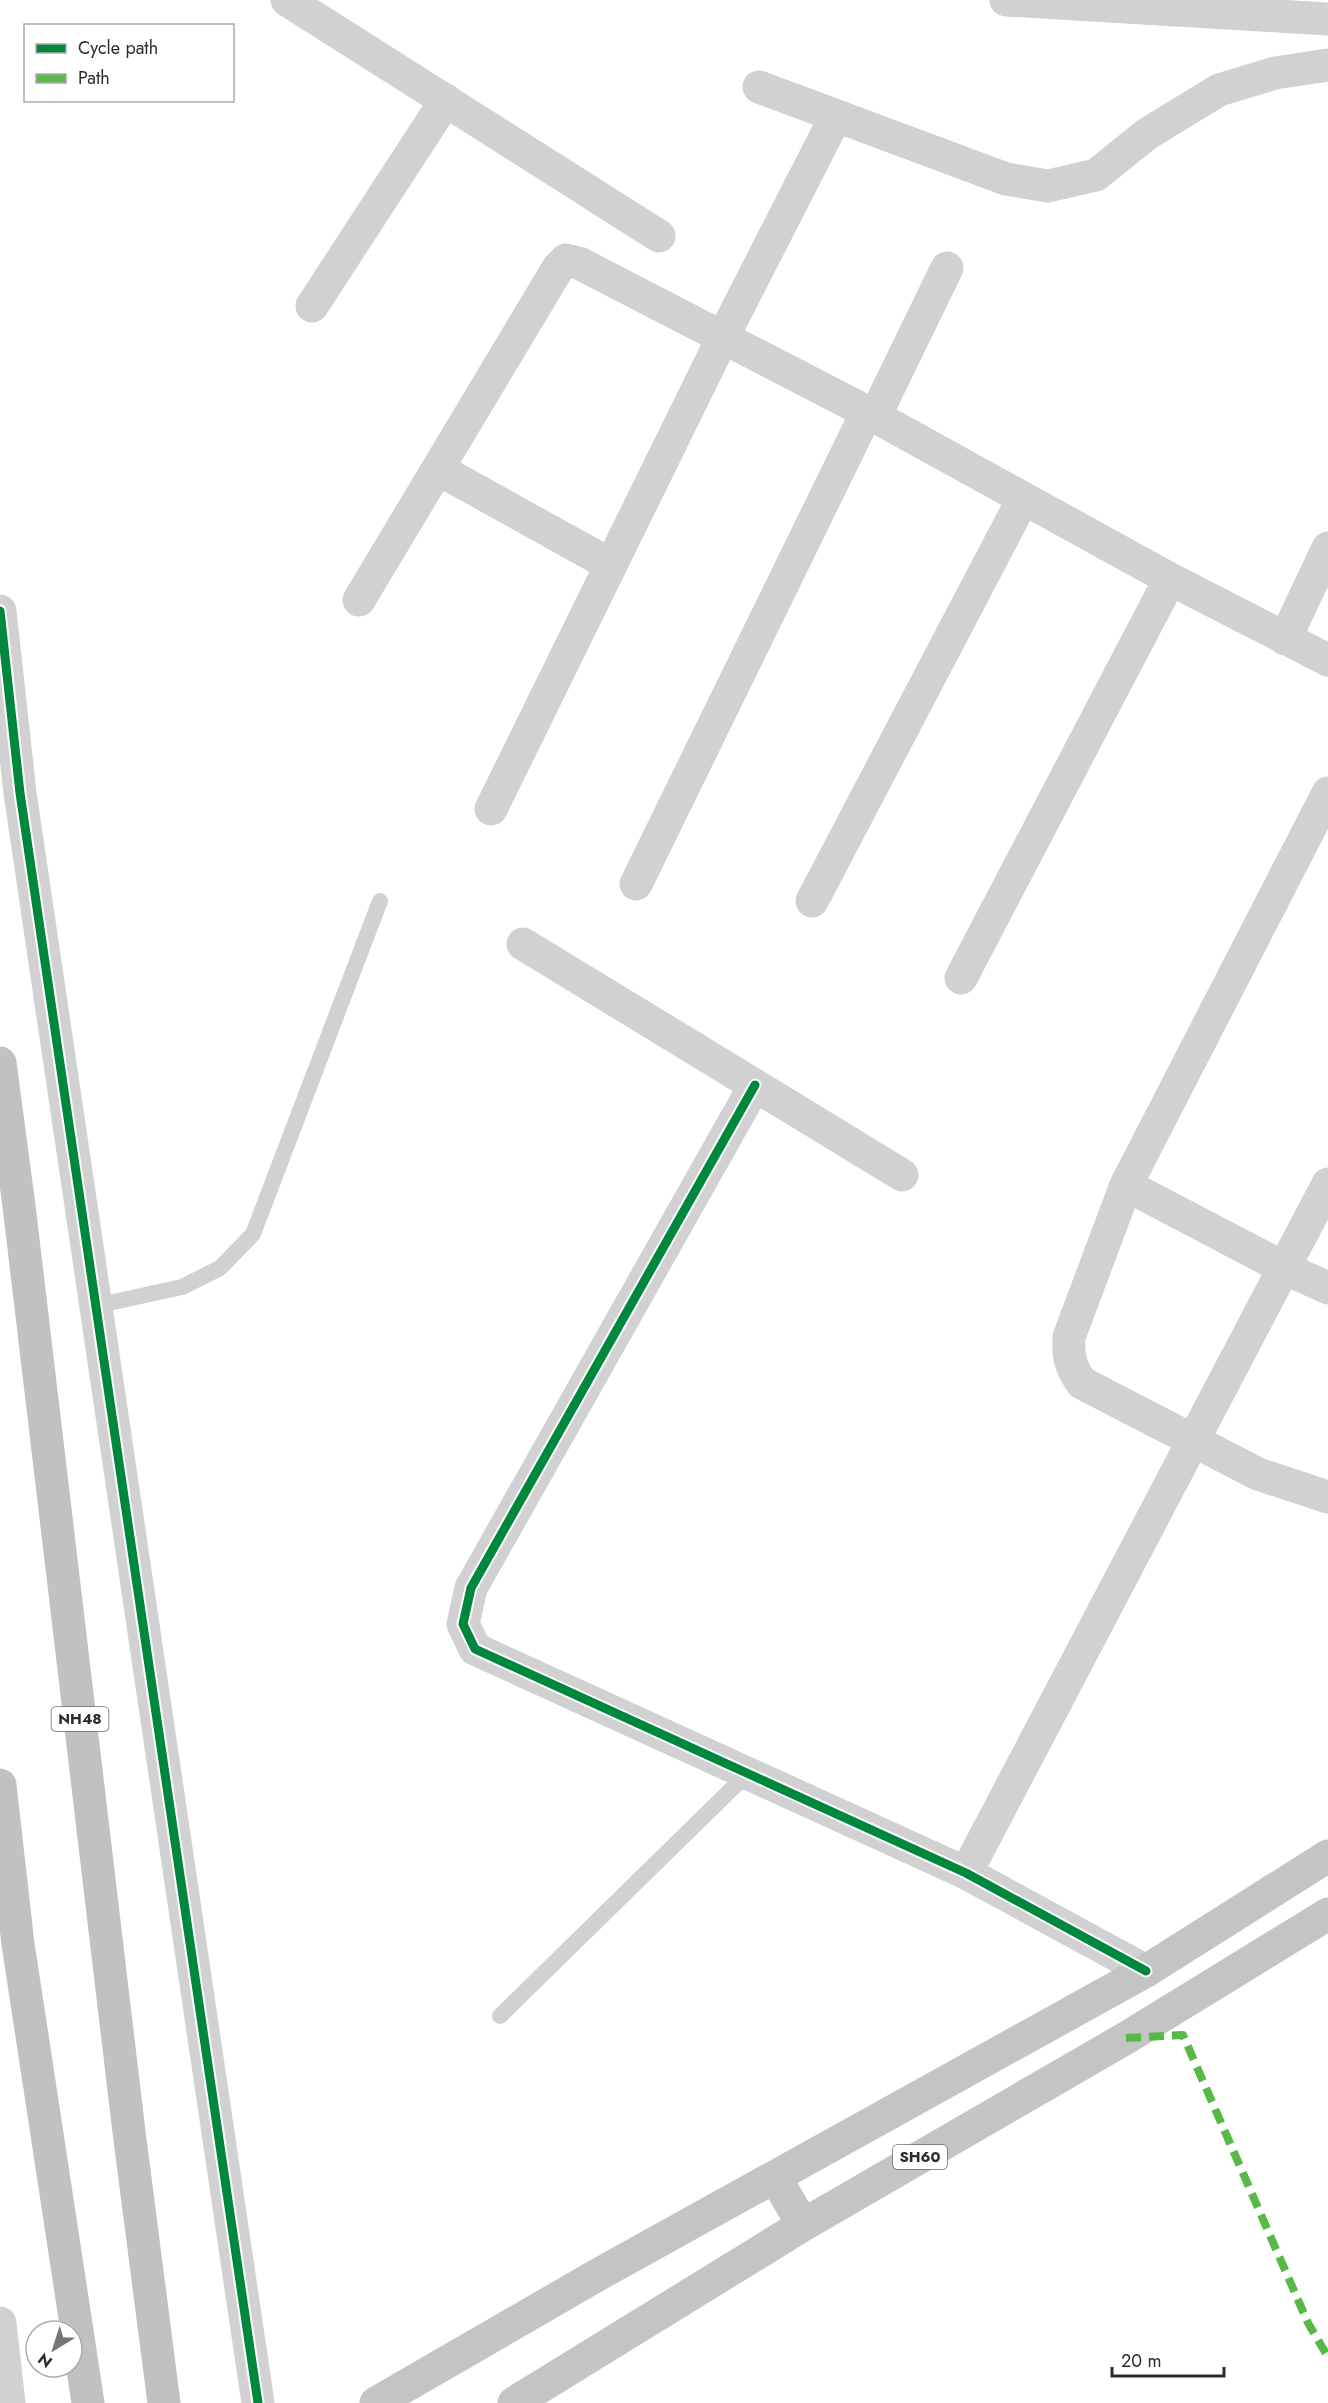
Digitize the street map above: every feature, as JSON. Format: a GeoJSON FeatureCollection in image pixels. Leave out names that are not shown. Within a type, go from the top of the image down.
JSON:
{"type":"FeatureCollection","features":[{"type":"Feature","properties":{"kind":"highway","name":"NH48"},"geometry":{"type":"LineString","coordinates":[[0,1063],[162,2389]]}},
{"type":"Feature","properties":{"kind":"highway"},"geometry":{"type":"LineString","coordinates":[[0,1785],[18,1944],[88,2403]]}},
{"type":"Feature","properties":{"kind":"main road"},"geometry":{"type":"LineString","coordinates":[[376,2403],[590,2278],[1146,1971],[1328,1856]]}},
{"type":"Feature","properties":{"kind":"main road","name":"SH60"},"geometry":{"type":"LineString","coordinates":[[514,2403],[803,2225],[1126,2038],[1328,1914]]}},
{"type":"Feature","properties":{"kind":"main road"},"geometry":{"type":"LineString","coordinates":[[775,2177],[803,2225]]}},
{"type":"Feature","properties":{"kind":"street"},"geometry":{"type":"LineString","coordinates":[[287,0],[659,236]]}},
{"type":"Feature","properties":{"kind":"street"},"geometry":{"type":"LineString","coordinates":[[1006,0],[1118,3],[1328,19]]}},
{"type":"Feature","properties":{"kind":"street"},"geometry":{"type":"LineString","coordinates":[[759,87],[1006,179],[1048,186],[1096,175],[1147,134],[1219,90],[1275,73],[1328,65]]}},
{"type":"Feature","properties":{"kind":"street"},"geometry":{"type":"LineString","coordinates":[[312,306],[446,100]]}},
{"type":"Feature","properties":{"kind":"street"},"geometry":{"type":"LineString","coordinates":[[490,809],[723,337],[836,116]]}},
{"type":"Feature","properties":{"kind":"street"},"geometry":{"type":"LineString","coordinates":[[359,600],[558,268],[566,260],[579,263],[871,414],[1170,579],[1328,660]]}},
{"type":"Feature","properties":{"kind":"street"},"geometry":{"type":"LineString","coordinates":[[636,884],[871,414],[947,268]]}},
{"type":"Feature","properties":{"kind":"street"},"geometry":{"type":"LineString","coordinates":[[438,469],[611,565]]}},
{"type":"Feature","properties":{"kind":"street"},"geometry":{"type":"LineString","coordinates":[[812,901],[1023,499]]}},
{"type":"Feature","properties":{"kind":"street"},"geometry":{"type":"LineString","coordinates":[[1285,639],[1328,548]]}},
{"type":"Feature","properties":{"kind":"street"},"geometry":{"type":"LineString","coordinates":[[961,978],[1170,579]]}},
{"type":"Feature","properties":{"kind":"street"},"geometry":{"type":"LineString","coordinates":[[0,611],[20,793],[94,1306],[258,2403]]}},
{"type":"Feature","properties":{"kind":"street"},"geometry":{"type":"LineString","coordinates":[[1328,793],[1126,1185],[1069,1336],[1068,1354],[1072,1370],[1082,1383],[1258,1474],[1328,1497]]}},
{"type":"Feature","properties":{"kind":"street"},"geometry":{"type":"LineString","coordinates":[[523,944],[902,1175]]}},
{"type":"Feature","properties":{"kind":"street"},"geometry":{"type":"LineString","coordinates":[[755,1085],[471,1588],[463,1624],[475,1649],[966,1873],[1146,1971]]}},
{"type":"Feature","properties":{"kind":"street"},"geometry":{"type":"LineString","coordinates":[[966,1873],[1328,1184]]}},
{"type":"Feature","properties":{"kind":"street"},"geometry":{"type":"LineString","coordinates":[[1126,1185],[1284,1268],[1328,1288]]}},
{"type":"Feature","properties":{"kind":"street"},"geometry":{"type":"LineString","coordinates":[[0,2323],[9,2403]]}},
{"type":"Feature","properties":{"kind":"lane"},"geometry":{"type":"LineString","coordinates":[[94,1306],[182,1287],[220,1268],[253,1234],[380,901]]}},
{"type":"Feature","properties":{"kind":"lane"},"geometry":{"type":"LineString","coordinates":[[500,2016],[748,1773]]}},
{"type":"Feature","properties":{"kind":"marked path"},"geometry":{"type":"LineString","coordinates":[[1126,2038],[1183,2035],[1308,2323],[1328,2357]]}},
{"type":"Feature","properties":{"kind":"cycle path"},"geometry":{"type":"LineString","coordinates":[[0,611],[20,793],[258,2403]]}},
{"type":"Feature","properties":{"kind":"cycle path"},"geometry":{"type":"LineString","coordinates":[[755,1085],[471,1588],[463,1624],[475,1649],[966,1873],[1146,1971]]}}]}
